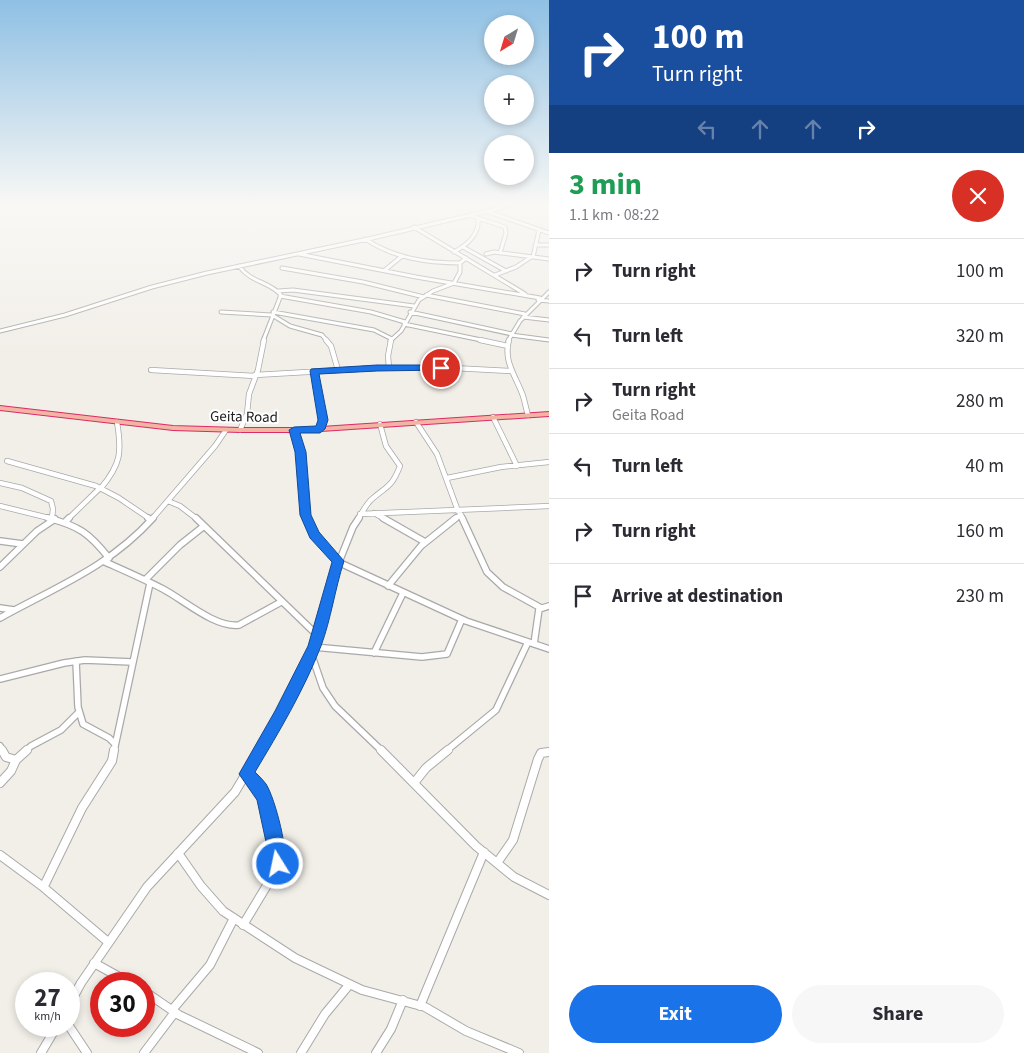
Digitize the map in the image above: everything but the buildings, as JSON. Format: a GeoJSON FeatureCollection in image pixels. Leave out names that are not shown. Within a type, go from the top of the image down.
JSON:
{"type":"FeatureCollection","features":[{"type":"Feature","properties":{"kind":"highway","name":"Geita Road"},"geometry":{"type":"LineString","coordinates":[[0,408],[172,428],[226,430],[320,429],[549,414]]}},
{"type":"Feature","properties":{"kind":"street"},"geometry":{"type":"LineString","coordinates":[[0,331],[65,315],[159,285],[296,253]]}},
{"type":"Feature","properties":{"kind":"street"},"geometry":{"type":"LineString","coordinates":[[298,253],[549,301]]}},
{"type":"Feature","properties":{"kind":"street"},"geometry":{"type":"LineString","coordinates":[[392,253],[433,263],[460,263]]}},
{"type":"Feature","properties":{"kind":"street"},"geometry":{"type":"LineString","coordinates":[[456,253],[527,296]]}},
{"type":"Feature","properties":{"kind":"street"},"geometry":{"type":"LineString","coordinates":[[474,253],[506,271]]}},
{"type":"Feature","properties":{"kind":"street"},"geometry":{"type":"LineString","coordinates":[[501,253],[549,259]]}},
{"type":"Feature","properties":{"kind":"street"},"geometry":{"type":"LineString","coordinates":[[495,275],[532,257],[533,253]]}},
{"type":"Feature","properties":{"kind":"street"},"geometry":{"type":"LineString","coordinates":[[385,270],[402,256]]}},
{"type":"Feature","properties":{"kind":"street"},"geometry":{"type":"LineString","coordinates":[[389,368],[388,356],[392,339],[401,331],[414,306],[425,296],[454,283],[460,272],[458,267],[466,258]]}},
{"type":"Feature","properties":{"kind":"street"},"geometry":{"type":"LineString","coordinates":[[239,266],[247,278],[278,291],[300,290],[414,306]]}},
{"type":"Feature","properties":{"kind":"street"},"geometry":{"type":"LineString","coordinates":[[282,268],[373,284],[549,320]]}},
{"type":"Feature","properties":{"kind":"street"},"geometry":{"type":"LineString","coordinates":[[240,430],[248,414],[249,394],[280,296],[278,291]]}},
{"type":"Feature","properties":{"kind":"street"},"geometry":{"type":"LineString","coordinates":[[528,415],[523,396],[511,371],[506,355],[512,334],[524,315],[539,299],[549,292]]}},
{"type":"Feature","properties":{"kind":"street"},"geometry":{"type":"LineString","coordinates":[[280,296],[371,312],[404,323],[508,346]]}},
{"type":"Feature","properties":{"kind":"street"},"geometry":{"type":"LineString","coordinates":[[221,312],[273,314],[374,330],[392,339]]}},
{"type":"Feature","properties":{"kind":"street"},"geometry":{"type":"LineString","coordinates":[[410,312],[530,339],[549,340]]}},
{"type":"Feature","properties":{"kind":"street"},"geometry":{"type":"LineString","coordinates":[[273,314],[290,326],[322,335],[331,346],[338,370]]}},
{"type":"Feature","properties":{"kind":"street"},"geometry":{"type":"LineString","coordinates":[[151,370],[188,374],[255,376],[389,368],[453,368],[511,371]]}},
{"type":"Feature","properties":{"kind":"street"},"geometry":{"type":"LineString","coordinates":[[314,371],[323,420],[320,429]]}},
{"type":"Feature","properties":{"kind":"street"},"geometry":{"type":"LineString","coordinates":[[493,417],[502,431],[517,466]]}},
{"type":"Feature","properties":{"kind":"street"},"geometry":{"type":"LineString","coordinates":[[65,522],[112,477],[122,456],[117,422]]}},
{"type":"Feature","properties":{"kind":"street"},"geometry":{"type":"LineString","coordinates":[[416,422],[432,442],[459,512],[481,560],[491,576],[516,596],[541,608],[549,606]]}},
{"type":"Feature","properties":{"kind":"street"},"geometry":{"type":"LineString","coordinates":[[80,987],[108,942],[147,887],[235,792],[280,716],[318,636],[338,562],[360,514],[370,500],[387,489],[399,472],[400,466],[386,446],[380,424]]}},
{"type":"Feature","properties":{"kind":"street"},"geometry":{"type":"LineString","coordinates":[[0,618],[72,581],[122,549],[151,520],[213,451],[226,430]]}},
{"type":"Feature","properties":{"kind":"street"},"geometry":{"type":"LineString","coordinates":[[294,430],[300,452],[306,515],[314,535],[338,562],[462,619],[549,649]]}},
{"type":"Feature","properties":{"kind":"street"},"geometry":{"type":"LineString","coordinates":[[7,461],[101,488],[117,496],[151,520]]}},
{"type":"Feature","properties":{"kind":"street"},"geometry":{"type":"LineString","coordinates":[[447,478],[479,470],[549,462]]}},
{"type":"Feature","properties":{"kind":"street"},"geometry":{"type":"LineString","coordinates":[[0,483],[22,488],[51,501],[53,509],[53,518],[0,567]]}},
{"type":"Feature","properties":{"kind":"street"},"geometry":{"type":"LineString","coordinates":[[168,500],[188,511],[318,636]]}},
{"type":"Feature","properties":{"kind":"street"},"geometry":{"type":"LineString","coordinates":[[0,506],[53,518],[81,528],[94,539],[106,559],[148,581],[212,619],[232,626],[240,625],[281,602]]}},
{"type":"Feature","properties":{"kind":"street"},"geometry":{"type":"LineString","coordinates":[[360,514],[459,512],[549,506]]}},
{"type":"Feature","properties":{"kind":"street"},"geometry":{"type":"LineString","coordinates":[[388,586],[402,565],[459,512]]}},
{"type":"Feature","properties":{"kind":"street"},"geometry":{"type":"LineString","coordinates":[[374,513],[425,542]]}},
{"type":"Feature","properties":{"kind":"street"},"geometry":{"type":"LineString","coordinates":[[44,886],[82,808],[112,761],[148,581],[176,549],[204,526]]}},
{"type":"Feature","properties":{"kind":"street"},"geometry":{"type":"LineString","coordinates":[[0,541],[23,544]]}},
{"type":"Feature","properties":{"kind":"street"},"geometry":{"type":"LineString","coordinates":[[374,653],[403,593]]}},
{"type":"Feature","properties":{"kind":"street"},"geometry":{"type":"LineString","coordinates":[[0,608],[14,610]]}},
{"type":"Feature","properties":{"kind":"street"},"geometry":{"type":"LineString","coordinates":[[414,783],[436,759],[496,710],[531,643],[541,608]]}},
{"type":"Feature","properties":{"kind":"street"},"geometry":{"type":"LineString","coordinates":[[312,650],[374,653],[422,658],[444,655],[462,619]]}},
{"type":"Feature","properties":{"kind":"street"},"geometry":{"type":"LineString","coordinates":[[312,650],[323,688],[335,706],[484,852],[514,877],[549,895]]}},
{"type":"Feature","properties":{"kind":"street"},"geometry":{"type":"LineString","coordinates":[[0,679],[76,661],[132,662]]}},
{"type":"Feature","properties":{"kind":"street"},"geometry":{"type":"LineString","coordinates":[[76,661],[79,712],[83,724],[102,733],[115,744]]}},
{"type":"Feature","properties":{"kind":"street"},"geometry":{"type":"LineString","coordinates":[[0,782],[11,771],[16,760],[25,750],[61,730],[79,712]]}},
{"type":"Feature","properties":{"kind":"street"},"geometry":{"type":"LineString","coordinates":[[0,746],[6,757],[16,760]]}},
{"type":"Feature","properties":{"kind":"street"},"geometry":{"type":"LineString","coordinates":[[497,863],[513,840],[538,759],[541,753],[549,752]]}},
{"type":"Feature","properties":{"kind":"street"},"geometry":{"type":"LineString","coordinates":[[243,925],[275,872],[278,858],[265,800],[261,790],[246,774]]}},
{"type":"Feature","properties":{"kind":"street"},"geometry":{"type":"LineString","coordinates":[[420,1006],[484,852]]}},
{"type":"Feature","properties":{"kind":"street"},"geometry":{"type":"LineString","coordinates":[[178,853],[201,886],[223,911],[295,958],[362,990],[420,1006],[466,1031],[519,1053]]}},
{"type":"Feature","properties":{"kind":"street"},"geometry":{"type":"LineString","coordinates":[[0,855],[44,886],[108,942]]}},
{"type":"Feature","properties":{"kind":"street"},"geometry":{"type":"LineString","coordinates":[[144,1053],[210,965],[234,918]]}},
{"type":"Feature","properties":{"kind":"street"},"geometry":{"type":"LineString","coordinates":[[94,963],[110,972]]}},
{"type":"Feature","properties":{"kind":"street"},"geometry":{"type":"LineString","coordinates":[[301,1053],[325,1014],[349,985]]}},
{"type":"Feature","properties":{"kind":"street"},"geometry":{"type":"LineString","coordinates":[[155,998],[206,1029],[258,1053]]}},
{"type":"Feature","properties":{"kind":"street"},"geometry":{"type":"LineString","coordinates":[[376,1053],[391,1029],[403,1000]]}},
{"type":"Feature","properties":{"kind":"street"},"geometry":{"type":"LineString","coordinates":[[41,1053],[50,1037]]}},
{"type":"Feature","properties":{"kind":"street"},"geometry":{"type":"LineString","coordinates":[[76,1037],[87,1053]]}},
{"type":"Feature","properties":{"kind":"route"},"geometry":{"type":"LineString","coordinates":[[278,864],[277,849],[265,800],[261,790],[246,774],[280,716],[314,647],[322,624],[328,592],[338,561],[314,535],[306,515],[303,472],[294,430],[320,429],[323,420],[314,371],[377,368],[441,368]]}}]}
